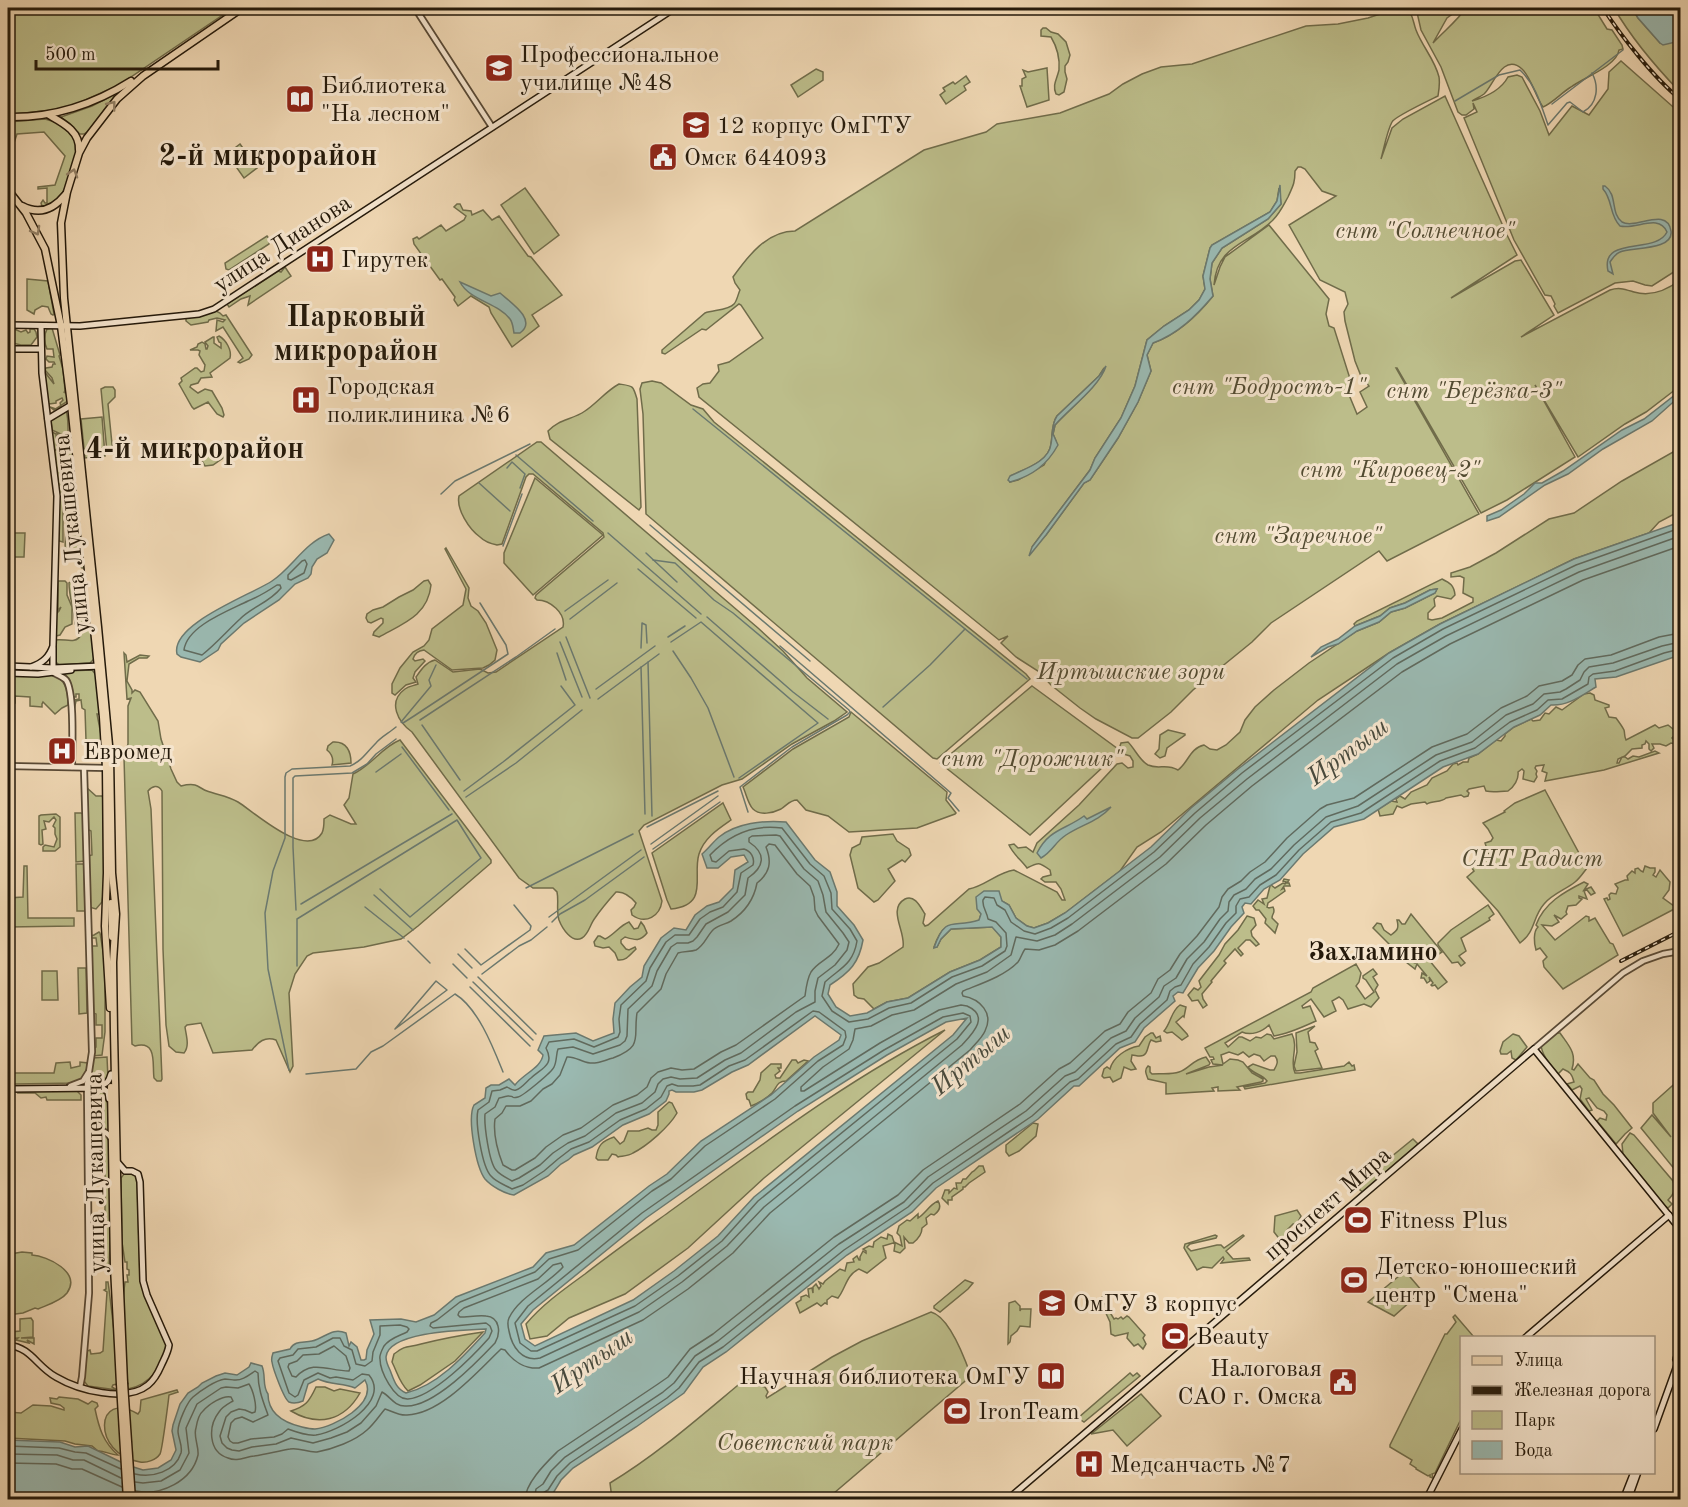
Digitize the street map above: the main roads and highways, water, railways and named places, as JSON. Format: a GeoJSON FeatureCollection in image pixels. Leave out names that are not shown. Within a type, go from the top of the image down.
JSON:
{"type":"FeatureCollection","features":[{"type":"Feature","properties":{"kind":"main road"},"geometry":{"type":"LineString","coordinates":[[10,118],[49,115],[80,107],[118,89],[239,8]]}},
{"type":"Feature","properties":{"kind":"main road","name":"улица Лукашевича"},"geometry":{"type":"LineString","coordinates":[[122,1383],[114,1267],[111,1115],[111,962],[116,914],[110,873],[108,768],[99,666],[74,404],[64,326],[61,222],[79,153],[87,138],[117,99],[130,86],[239,8]]}},
{"type":"Feature","properties":{"kind":"main road","name":"улица Дианова"},"geometry":{"type":"LineString","coordinates":[[8,325],[64,326],[183,316],[214,309],[675,8]]}},
{"type":"Feature","properties":{"kind":"main road"},"geometry":{"type":"LineString","coordinates":[[49,115],[75,134],[80,146],[79,153]]}},
{"type":"Feature","properties":{"kind":"main road","name":"улица Лукашевича"},"geometry":{"type":"LineString","coordinates":[[8,190],[41,241],[64,326]]}},
{"type":"Feature","properties":{"kind":"main road"},"geometry":{"type":"LineString","coordinates":[[19,204],[28,209],[48,210],[67,192]]}},
{"type":"Feature","properties":{"kind":"main road"},"geometry":{"type":"LineString","coordinates":[[63,282],[57,278],[54,280],[53,287],[58,296],[64,298]]}},
{"type":"Feature","properties":{"kind":"main road"},"geometry":{"type":"LineString","coordinates":[[41,326],[42,373],[57,496],[53,670]]}},
{"type":"Feature","properties":{"kind":"main road"},"geometry":{"type":"LineString","coordinates":[[8,349],[41,349]]}},
{"type":"Feature","properties":{"kind":"main road"},"geometry":{"type":"LineString","coordinates":[[48,419],[74,404]]}},
{"type":"Feature","properties":{"kind":"main road"},"geometry":{"type":"LineString","coordinates":[[32,667],[47,657],[53,646]]}},
{"type":"Feature","properties":{"kind":"main road"},"geometry":{"type":"LineString","coordinates":[[8,666],[53,670],[63,674],[99,666]]}},
{"type":"Feature","properties":{"kind":"main road"},"geometry":{"type":"LineString","coordinates":[[23,666],[25,669],[23,674]]}},
{"type":"Feature","properties":{"kind":"main road"},"geometry":{"type":"LineString","coordinates":[[8,673],[23,674],[99,666]]}},
{"type":"Feature","properties":{"kind":"main road","name":"улица Лукашевича"},"geometry":{"type":"LineString","coordinates":[[110,873],[105,914],[111,962],[122,1383]]}},
{"type":"Feature","properties":{"kind":"main road","name":"проспект Мира"},"geometry":{"type":"LineString","coordinates":[[1007,1500],[1534,1049],[1669,1215]]}},
{"type":"Feature","properties":{"kind":"main road"},"geometry":{"type":"LineString","coordinates":[[87,1087],[106,1084],[111,1074]]}},
{"type":"Feature","properties":{"kind":"main road"},"geometry":{"type":"LineString","coordinates":[[8,1088],[102,1088],[109,1094],[111,1115]]}},
{"type":"Feature","properties":{"kind":"main road"},"geometry":{"type":"LineString","coordinates":[[117,1161],[125,1171]]}},
{"type":"Feature","properties":{"kind":"main road"},"geometry":{"type":"LineString","coordinates":[[8,1345],[25,1350],[53,1376],[89,1390],[111,1393],[134,1392],[155,1378],[169,1345],[143,1281],[140,1178],[135,1172],[125,1171],[120,1174],[117,1181]]}},
{"type":"Feature","properties":{"kind":"main road"},"geometry":{"type":"LineString","coordinates":[[1527,1336],[1669,1215],[1680,1229]]}},
{"type":"Feature","properties":{"kind":"main road"},"geometry":{"type":"LineString","coordinates":[[1655,1414],[1680,1347]]}},
{"type":"Feature","properties":{"kind":"main road"},"geometry":{"type":"LineString","coordinates":[[1655,1424],[1680,1357]]}},
{"type":"Feature","properties":{"kind":"main road"},"geometry":{"type":"LineString","coordinates":[[122,1383],[128,1500]]}},
{"type":"Feature","properties":{"kind":"main road"},"geometry":{"type":"LineString","coordinates":[[122,1383],[132,1500]]}},
{"type":"Feature","properties":{"kind":"main road"},"geometry":{"type":"LineString","coordinates":[[1426,1500],[1460,1431]]}},
{"type":"Feature","properties":{"kind":"main road"},"geometry":{"type":"LineString","coordinates":[[1623,1500],[1636,1474]]}},
{"type":"Feature","properties":{"kind":"main road"},"geometry":{"type":"LineString","coordinates":[[1628,1500],[1636,1474]]}},
{"type":"Feature","properties":{"kind":"water"},"geometry":{"type":"Polygon","coordinates":[[[1632,8],[1680,8],[1680,41],[1663,45],[1660,43],[1632,8]]]}},
{"type":"Feature","properties":{"kind":"water"},"geometry":{"type":"Polygon","coordinates":[[[1280,185],[1281,204],[1268,219],[1222,248],[1212,263],[1210,279],[1213,296],[1186,324],[1171,335],[1153,343],[1147,355],[1151,371],[1138,402],[1118,438],[1090,480],[1084,483],[1029,556],[1032,547],[1090,470],[1095,458],[1121,418],[1135,386],[1147,340],[1189,310],[1199,300],[1205,289],[1203,276],[1212,245],[1270,212],[1277,201],[1280,185]]]}},
{"type":"Feature","properties":{"kind":"water"},"geometry":{"type":"Polygon","coordinates":[[[1603,186],[1609,190],[1616,214],[1622,222],[1628,224],[1663,220],[1671,231],[1666,242],[1659,245],[1625,250],[1617,254],[1610,262],[1613,274],[1608,271],[1608,260],[1612,253],[1620,249],[1652,243],[1661,239],[1667,232],[1663,226],[1653,223],[1620,226],[1614,217],[1603,186]]]}},
{"type":"Feature","properties":{"kind":"water"},"geometry":{"type":"Polygon","coordinates":[[[460,282],[491,296],[500,293],[524,317],[525,328],[520,333],[514,333],[511,321],[505,314],[470,293],[460,282]]]}},
{"type":"Feature","properties":{"kind":"water"},"geometry":{"type":"Polygon","coordinates":[[[1106,366],[1098,381],[1055,425],[1053,434],[1058,445],[1049,458],[1032,473],[1010,482],[1008,480],[1010,476],[1046,456],[1057,416],[1099,376],[1106,366]]]}},
{"type":"Feature","properties":{"kind":"water"},"geometry":{"type":"Polygon","coordinates":[[[1680,391],[1680,396],[1652,421],[1603,449],[1568,474],[1545,485],[1499,517],[1487,521],[1487,516],[1501,510],[1535,483],[1542,483],[1563,471],[1622,430],[1644,419],[1680,391]]]}},
{"type":"Feature","properties":{"kind":"water","name":"Иртыш"},"geometry":{"type":"Polygon","coordinates":[[[1680,522],[1680,655],[1616,677],[1595,679],[1596,687],[1580,697],[1563,704],[1551,705],[1540,715],[1514,727],[1478,754],[1443,767],[1364,819],[1334,827],[1303,854],[1280,880],[1264,889],[1251,904],[1245,903],[1242,907],[1244,913],[1198,968],[1183,993],[1178,992],[1173,996],[1175,1001],[1144,1028],[1135,1042],[1120,1048],[1079,1086],[1074,1086],[1038,1119],[936,1188],[912,1212],[847,1255],[726,1352],[703,1367],[684,1393],[573,1468],[561,1480],[552,1495],[542,1500],[8,1499],[8,1440],[60,1442],[75,1447],[88,1446],[127,1465],[143,1470],[158,1468],[171,1460],[176,1450],[173,1425],[180,1404],[188,1393],[216,1376],[225,1373],[237,1375],[251,1363],[262,1366],[271,1407],[284,1420],[315,1429],[343,1419],[360,1406],[365,1398],[367,1389],[365,1380],[355,1388],[318,1379],[308,1384],[303,1401],[291,1403],[284,1395],[276,1377],[272,1361],[273,1353],[290,1349],[297,1343],[317,1340],[333,1332],[341,1331],[346,1333],[349,1346],[351,1342],[357,1347],[361,1360],[364,1360],[374,1334],[370,1320],[401,1319],[416,1322],[434,1315],[456,1297],[533,1267],[546,1253],[574,1245],[667,1174],[701,1141],[771,1095],[814,1057],[839,1040],[841,1035],[815,1016],[748,1065],[702,1090],[669,1091],[666,1101],[649,1114],[623,1125],[592,1147],[574,1155],[548,1176],[514,1195],[494,1187],[485,1179],[478,1164],[473,1142],[472,1111],[474,1105],[485,1098],[486,1088],[499,1085],[509,1079],[515,1085],[539,1064],[543,1055],[538,1050],[544,1036],[576,1033],[593,1041],[614,1033],[615,1003],[642,977],[644,966],[661,938],[674,928],[686,930],[695,915],[707,906],[719,902],[733,888],[735,870],[748,862],[744,855],[731,857],[718,868],[707,868],[702,854],[726,832],[751,824],[786,822],[815,860],[830,872],[837,892],[837,906],[854,925],[863,940],[856,961],[843,976],[830,985],[828,994],[836,1007],[850,1016],[867,1013],[887,1002],[908,998],[950,972],[980,960],[1001,947],[1001,937],[992,927],[951,929],[934,948],[938,937],[947,926],[979,920],[981,914],[977,909],[976,897],[984,891],[999,891],[1002,901],[1009,905],[1016,918],[1027,926],[1034,928],[1048,923],[1065,913],[1151,847],[1191,808],[1238,769],[1389,653],[1440,624],[1574,559],[1680,522]],[[967,1018],[946,1022],[887,1055],[798,1111],[646,1218],[533,1310],[521,1324],[525,1339],[535,1346],[633,1300],[674,1271],[718,1236],[754,1197],[953,1035],[967,1018]],[[486,1329],[446,1331],[413,1337],[390,1348],[386,1357],[396,1384],[406,1393],[428,1384],[459,1360],[485,1333],[486,1329]]]}},
{"type":"Feature","properties":{"kind":"water"},"geometry":{"type":"Polygon","coordinates":[[[329,534],[334,540],[327,553],[317,559],[308,578],[295,584],[279,600],[244,623],[221,644],[218,650],[200,662],[177,654],[178,643],[198,621],[272,581],[313,543],[329,534]]]}},
{"type":"Feature","properties":{"kind":"water"},"geometry":{"type":"Polygon","coordinates":[[[1437,589],[1435,593],[1405,608],[1391,612],[1379,622],[1357,631],[1338,644],[1311,657],[1321,647],[1338,639],[1355,626],[1380,616],[1390,608],[1437,589]]]}},
{"type":"Feature","properties":{"kind":"water"},"geometry":{"type":"Polygon","coordinates":[[[1111,807],[1101,816],[1062,838],[1041,858],[1037,853],[1052,834],[1084,816],[1087,819],[1111,807]]]}},
{"type":"Feature","properties":{"kind":"waterway"},"geometry":{"type":"LineString","coordinates":[[1552,104],[1623,50]]}},
{"type":"Feature","properties":{"kind":"waterway"},"geometry":{"type":"LineString","coordinates":[[1455,101],[1499,75],[1520,70],[1534,89],[1548,125],[1567,103],[1570,102],[1583,112],[1588,109],[1596,94],[1596,83],[1592,73]]}},
{"type":"Feature","properties":{"kind":"waterway"},"geometry":{"type":"LineString","coordinates":[[693,409],[1027,679]]}},
{"type":"Feature","properties":{"kind":"waterway"},"geometry":{"type":"LineString","coordinates":[[441,494],[455,481],[530,444]]}},
{"type":"Feature","properties":{"kind":"waterway"},"geometry":{"type":"LineString","coordinates":[[516,455],[593,521]]}},
{"type":"Feature","properties":{"kind":"waterway"},"geometry":{"type":"LineString","coordinates":[[507,468],[512,462],[525,474],[520,488]]}},
{"type":"Feature","properties":{"kind":"waterway"},"geometry":{"type":"LineString","coordinates":[[479,483],[510,511]]}},
{"type":"Feature","properties":{"kind":"waterway"},"geometry":{"type":"LineString","coordinates":[[503,546],[522,494]]}},
{"type":"Feature","properties":{"kind":"waterway"},"geometry":{"type":"LineString","coordinates":[[650,525],[810,661]]}},
{"type":"Feature","properties":{"kind":"waterway"},"geometry":{"type":"LineString","coordinates":[[608,533],[701,614]]}},
{"type":"Feature","properties":{"kind":"waterway"},"geometry":{"type":"LineString","coordinates":[[646,553],[677,582]]}},
{"type":"Feature","properties":{"kind":"waterway"},"geometry":{"type":"LineString","coordinates":[[653,560],[675,563],[714,600],[733,613],[850,712],[792,747],[740,787],[748,812]]}},
{"type":"Feature","properties":{"kind":"waterway"},"geometry":{"type":"LineString","coordinates":[[638,569],[696,618]]}},
{"type":"Feature","properties":{"kind":"waterway"},"geometry":{"type":"LineString","coordinates":[[565,611],[608,580]]}},
{"type":"Feature","properties":{"kind":"waterway"},"geometry":{"type":"LineString","coordinates":[[570,619],[617,583]]}},
{"type":"Feature","properties":{"kind":"waterway"},"geometry":{"type":"LineString","coordinates":[[436,665],[429,680],[431,686],[401,722],[403,723],[508,654],[506,645],[480,603]]}},
{"type":"Feature","properties":{"kind":"waterway"},"geometry":{"type":"LineString","coordinates":[[707,617],[793,692],[828,719]]}},
{"type":"Feature","properties":{"kind":"waterway"},"geometry":{"type":"LineString","coordinates":[[671,642],[701,622],[818,723],[739,778]]}},
{"type":"Feature","properties":{"kind":"waterway"},"geometry":{"type":"LineString","coordinates":[[641,648],[642,623],[646,625],[647,643]]}},
{"type":"Feature","properties":{"kind":"waterway"},"geometry":{"type":"LineString","coordinates":[[668,637],[685,626]]}},
{"type":"Feature","properties":{"kind":"waterway"},"geometry":{"type":"LineString","coordinates":[[420,720],[555,629]]}},
{"type":"Feature","properties":{"kind":"waterway"},"geometry":{"type":"LineString","coordinates":[[883,707],[930,665],[965,629]]}},
{"type":"Feature","properties":{"kind":"waterway"},"geometry":{"type":"LineString","coordinates":[[566,637],[590,698]]}},
{"type":"Feature","properties":{"kind":"waterway"},"geometry":{"type":"LineString","coordinates":[[560,642],[582,697]]}},
{"type":"Feature","properties":{"kind":"waterway"},"geometry":{"type":"LineString","coordinates":[[596,689],[655,646]]}},
{"type":"Feature","properties":{"kind":"waterway"},"geometry":{"type":"LineString","coordinates":[[780,646],[951,793],[948,798],[959,811]]}},
{"type":"Feature","properties":{"kind":"waterway"},"geometry":{"type":"LineString","coordinates":[[673,651],[708,708],[734,777]]}},
{"type":"Feature","properties":{"kind":"waterway"},"geometry":{"type":"LineString","coordinates":[[557,653],[566,680]]}},
{"type":"Feature","properties":{"kind":"waterway"},"geometry":{"type":"LineString","coordinates":[[598,699],[659,654]]}},
{"type":"Feature","properties":{"kind":"waterway"},"geometry":{"type":"LineString","coordinates":[[648,662],[652,816]]}},
{"type":"Feature","properties":{"kind":"waterway"},"geometry":{"type":"LineString","coordinates":[[641,667],[645,814]]}},
{"type":"Feature","properties":{"kind":"waterway"},"geometry":{"type":"LineString","coordinates":[[464,791],[575,705],[561,686]]}},
{"type":"Feature","properties":{"kind":"waterway"},"geometry":{"type":"LineString","coordinates":[[466,797],[516,763],[582,710]]}},
{"type":"Feature","properties":{"kind":"waterway"},"geometry":{"type":"LineString","coordinates":[[422,725],[460,780]]}},
{"type":"Feature","properties":{"kind":"waterway"},"geometry":{"type":"LineString","coordinates":[[289,1070],[268,969],[265,913],[273,871],[285,838],[286,773],[292,769],[350,766],[396,727]]}},
{"type":"Feature","properties":{"kind":"waterway"},"geometry":{"type":"LineString","coordinates":[[296,910],[293,778],[295,776],[352,773],[367,764],[396,739]]}},
{"type":"Feature","properties":{"kind":"waterway"},"geometry":{"type":"LineString","coordinates":[[402,747],[449,810]]}},
{"type":"Feature","properties":{"kind":"waterway"},"geometry":{"type":"LineString","coordinates":[[376,772],[401,754]]}},
{"type":"Feature","properties":{"kind":"waterway"},"geometry":{"type":"LineString","coordinates":[[647,827],[718,791]]}},
{"type":"Feature","properties":{"kind":"waterway"},"geometry":{"type":"LineString","coordinates":[[651,844],[718,796]]}},
{"type":"Feature","properties":{"kind":"waterway"},"geometry":{"type":"LineString","coordinates":[[653,849],[720,802]]}},
{"type":"Feature","properties":{"kind":"waterway"},"geometry":{"type":"LineString","coordinates":[[301,904],[452,814]]}},
{"type":"Feature","properties":{"kind":"waterway"},"geometry":{"type":"LineString","coordinates":[[297,966],[297,919],[457,820],[481,858],[410,917],[380,889]]}},
{"type":"Feature","properties":{"kind":"waterway"},"geometry":{"type":"LineString","coordinates":[[526,888],[633,834]]}},
{"type":"Feature","properties":{"kind":"waterway"},"geometry":{"type":"LineString","coordinates":[[549,917],[641,850]]}},
{"type":"Feature","properties":{"kind":"waterway"},"geometry":{"type":"LineString","coordinates":[[552,922],[560,914],[585,900],[644,857]]}},
{"type":"Feature","properties":{"kind":"waterway"},"geometry":{"type":"LineString","coordinates":[[374,895],[413,930]]}},
{"type":"Feature","properties":{"kind":"waterway"},"geometry":{"type":"LineString","coordinates":[[465,949],[481,965],[530,930],[531,926],[514,905]]}},
{"type":"Feature","properties":{"kind":"waterway"},"geometry":{"type":"LineString","coordinates":[[365,907],[404,938]]}},
{"type":"Feature","properties":{"kind":"waterway"},"geometry":{"type":"LineString","coordinates":[[482,974],[547,927]]}},
{"type":"Feature","properties":{"kind":"waterway"},"geometry":{"type":"LineString","coordinates":[[408,941],[430,963]]}},
{"type":"Feature","properties":{"kind":"waterway"},"geometry":{"type":"LineString","coordinates":[[458,954],[472,968]]}},
{"type":"Feature","properties":{"kind":"waterway"},"geometry":{"type":"LineString","coordinates":[[453,964],[467,978]]}},
{"type":"Feature","properties":{"kind":"waterway"},"geometry":{"type":"LineString","coordinates":[[478,977],[536,1034]]}},
{"type":"Feature","properties":{"kind":"waterway"},"geometry":{"type":"LineString","coordinates":[[436,981],[447,990],[395,1029],[436,981]]}},
{"type":"Feature","properties":{"kind":"waterway"},"geometry":{"type":"LineString","coordinates":[[473,982],[533,1040]]}},
{"type":"Feature","properties":{"kind":"waterway"},"geometry":{"type":"LineString","coordinates":[[470,987],[530,1046]]}},
{"type":"Feature","properties":{"kind":"waterway"},"geometry":{"type":"LineString","coordinates":[[306,1074],[356,1069],[371,1052],[383,1046],[455,994],[478,1018],[503,1072]]}},
{"type":"Feature","properties":{"kind":"railway"},"geometry":{"type":"LineString","coordinates":[[1603,8],[1639,56],[1680,99]]}},
{"type":"Feature","properties":{"kind":"railway"},"geometry":{"type":"LineString","coordinates":[[1621,961],[1680,931]]}},
{"type":"Feature","properties":{"kind":"place","name":"Профессиональное училище №48"},"geometry":{"type":"Point","coordinates":[499,68]}},
{"type":"Feature","properties":{"kind":"place","name":"Библиотека \"На лесном\""},"geometry":{"type":"Point","coordinates":[300,99]}},
{"type":"Feature","properties":{"kind":"place","name":"12 корпус ОмГТУ"},"geometry":{"type":"Point","coordinates":[696,125]}},
{"type":"Feature","properties":{"kind":"place","name":"Омск 644093"},"geometry":{"type":"Point","coordinates":[663,157]}},
{"type":"Feature","properties":{"kind":"place","name":"Гирутек"},"geometry":{"type":"Point","coordinates":[320,259]}},
{"type":"Feature","properties":{"kind":"place","name":"Городская поликлиника №6"},"geometry":{"type":"Point","coordinates":[306,400]}},
{"type":"Feature","properties":{"kind":"place","name":"Евромед"},"geometry":{"type":"Point","coordinates":[62,751]}},
{"type":"Feature","properties":{"kind":"place","name":"Fitness Plus"},"geometry":{"type":"Point","coordinates":[1358,1220]}},
{"type":"Feature","properties":{"kind":"place","name":"Детско-юношеский центр \"Смена\""},"geometry":{"type":"Point","coordinates":[1354,1280]}},
{"type":"Feature","properties":{"kind":"place","name":"ОмГУ 3 корпус"},"geometry":{"type":"Point","coordinates":[1052,1303]}},
{"type":"Feature","properties":{"kind":"place","name":"Beauty"},"geometry":{"type":"Point","coordinates":[1175,1336]}},
{"type":"Feature","properties":{"kind":"place","name":"Научная библиотека ОмГУ"},"geometry":{"type":"Point","coordinates":[1051,1376]}},
{"type":"Feature","properties":{"kind":"place","name":"Налоговая САО г. Омска"},"geometry":{"type":"Point","coordinates":[1343,1382]}},
{"type":"Feature","properties":{"kind":"place","name":"IronTeam"},"geometry":{"type":"Point","coordinates":[957,1411]}},
{"type":"Feature","properties":{"kind":"place","name":"Медсанчасть №7"},"geometry":{"type":"Point","coordinates":[1089,1464]}},
{"type":"Feature","properties":{"kind":"district","name":"2-й микрорайон"},"geometry":{"type":"Point","coordinates":[268,155]}},
{"type":"Feature","properties":{"kind":"district","name":"Парковый микрорайон"},"geometry":{"type":"Point","coordinates":[356,333]}},
{"type":"Feature","properties":{"kind":"district","name":"4-й микрорайон"},"geometry":{"type":"Point","coordinates":[195,448]}},
{"type":"Feature","properties":{"kind":"district","name":"Захламино"},"geometry":{"type":"Point","coordinates":[1373,951]}},
{"type":"Feature","properties":{"kind":"park label","name":"снт \"Солнечное\""},"geometry":{"type":"Point","coordinates":[1425,230]}},
{"type":"Feature","properties":{"kind":"park label","name":"снт \"Бодрость-1\""},"geometry":{"type":"Point","coordinates":[1269,386]}},
{"type":"Feature","properties":{"kind":"park label","name":"снт \"Берёзка-3\""},"geometry":{"type":"Point","coordinates":[1474,390]}},
{"type":"Feature","properties":{"kind":"park label","name":"снт \"Кировец-2\""},"geometry":{"type":"Point","coordinates":[1390,469]}},
{"type":"Feature","properties":{"kind":"park label","name":"снт \"Заречное\""},"geometry":{"type":"Point","coordinates":[1298,535]}},
{"type":"Feature","properties":{"kind":"park label","name":"Иртышские зори"},"geometry":{"type":"Point","coordinates":[1131,671]}},
{"type":"Feature","properties":{"kind":"park label","name":"снт \"Дорожник\""},"geometry":{"type":"Point","coordinates":[1032,758]}},
{"type":"Feature","properties":{"kind":"park label","name":"СНТ Радист"},"geometry":{"type":"Point","coordinates":[1532,858]}},
{"type":"Feature","properties":{"kind":"park label","name":"Советский парк"},"geometry":{"type":"Point","coordinates":[805,1442]}}]}
